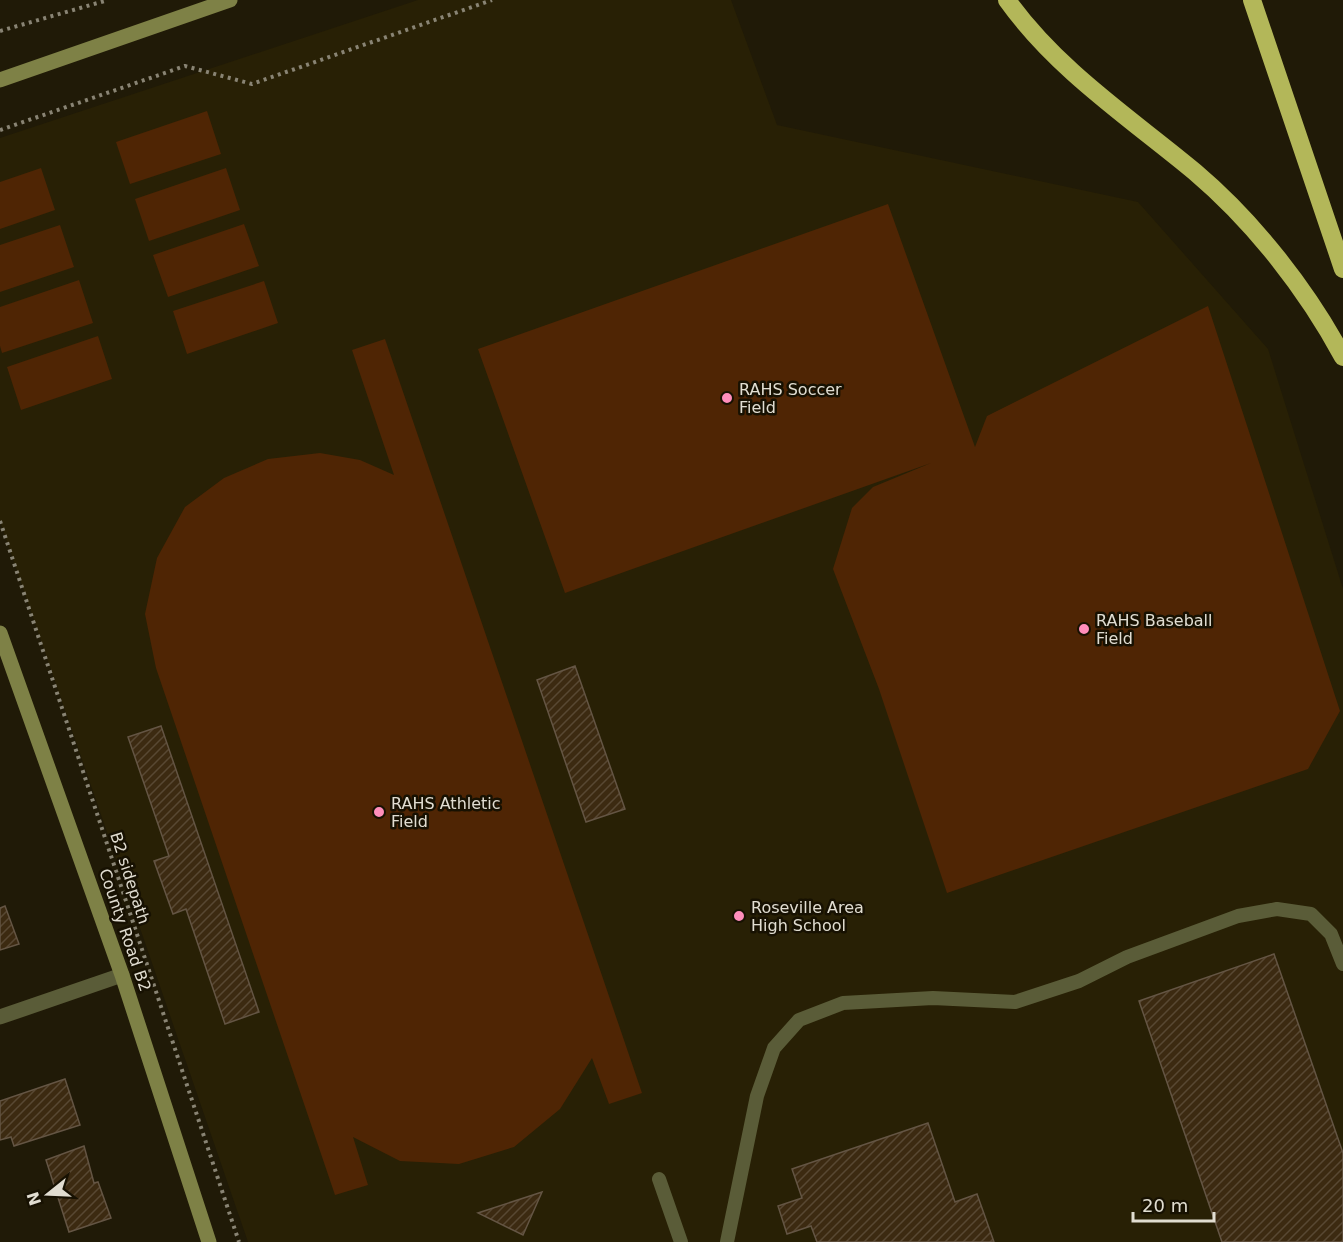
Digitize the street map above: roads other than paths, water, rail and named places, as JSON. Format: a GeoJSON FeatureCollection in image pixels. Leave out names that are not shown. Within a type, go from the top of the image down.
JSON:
{"type":"FeatureCollection","features":[{"type":"Feature","properties":{"kind":"highway"},"geometry":{"type":"LineString","coordinates":[[1007,0],[1044,44],[1088,87],[1197,174],[1225,200],[1290,273],[1343,357]]}},
{"type":"Feature","properties":{"kind":"highway"},"geometry":{"type":"LineString","coordinates":[[1252,0],[1343,269]]}},
{"type":"Feature","properties":{"kind":"street"},"geometry":{"type":"LineString","coordinates":[[0,80],[212,3],[230,0]]}},
{"type":"Feature","properties":{"kind":"street","name":"County Road B2"},"geometry":{"type":"LineString","coordinates":[[0,633],[122,975],[209,1242]]}},
{"type":"Feature","properties":{"kind":"street"},"geometry":{"type":"LineString","coordinates":[[0,1017],[122,975]]}},
{"type":"Feature","properties":{"kind":"lane"},"geometry":{"type":"LineString","coordinates":[[727,1242],[757,1096],[774,1048],[799,1020],[843,1004],[933,998],[1015,1002],[1079,981],[1127,957],[1238,916],[1277,909],[1311,914],[1331,934],[1343,964]]}},
{"type":"Feature","properties":{"kind":"lane"},"geometry":{"type":"LineString","coordinates":[[659,1179],[681,1242]]}},
{"type":"Feature","properties":{"kind":"place","name":"RAHS Soccer Field"},"geometry":{"type":"Point","coordinates":[727,398]}},
{"type":"Feature","properties":{"kind":"place","name":"RAHS Baseball Field"},"geometry":{"type":"Point","coordinates":[1084,629]}},
{"type":"Feature","properties":{"kind":"place","name":"RAHS Athletic Field"},"geometry":{"type":"Point","coordinates":[379,812]}},
{"type":"Feature","properties":{"kind":"place","name":"Roseville Area High School"},"geometry":{"type":"Point","coordinates":[739,916]}}]}
